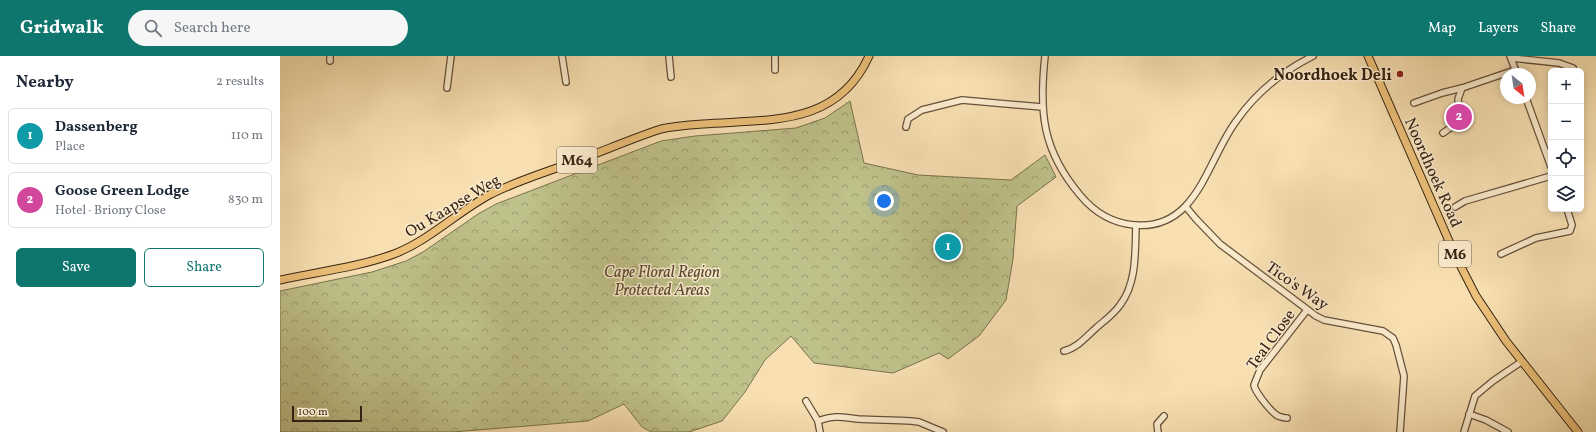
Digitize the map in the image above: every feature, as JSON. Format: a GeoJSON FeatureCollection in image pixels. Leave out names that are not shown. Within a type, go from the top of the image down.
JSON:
{"type":"FeatureCollection","features":[{"type":"Feature","properties":{"kind":"main road","name":"Ou Kaapse Weg"},"geometry":{"type":"LineString","coordinates":[[280,280],[366,262],[394,254],[426,237],[462,211],[491,194],[529,178],[663,129],[693,125],[791,118],[813,111],[831,102],[850,86],[860,73],[869,56]]}},
{"type":"Feature","properties":{"kind":"main road","name":"Noordhoek Road"},"geometry":{"type":"LineString","coordinates":[[1368,56],[1466,278],[1487,314],[1522,362],[1578,432]]}},
{"type":"Feature","properties":{"kind":"street"},"geometry":{"type":"LineString","coordinates":[[447,88],[451,56]]}},
{"type":"Feature","properties":{"kind":"street"},"geometry":{"type":"LineString","coordinates":[[562,56],[566,82]]}},
{"type":"Feature","properties":{"kind":"street"},"geometry":{"type":"LineString","coordinates":[[669,56],[671,77]]}},
{"type":"Feature","properties":{"kind":"street"},"geometry":{"type":"LineString","coordinates":[[775,56],[776,70]]}},
{"type":"Feature","properties":{"kind":"street"},"geometry":{"type":"LineString","coordinates":[[1045,56],[1042,107],[1051,149],[1063,173],[1089,205],[1107,218],[1123,224],[1136,225],[1148,225],[1168,219],[1186,207],[1197,193],[1224,138],[1249,105],[1280,76],[1313,56]]}},
{"type":"Feature","properties":{"kind":"street"},"geometry":{"type":"LineString","coordinates":[[1515,68],[1511,57],[1564,64],[1573,68]]}},
{"type":"Feature","properties":{"kind":"street"},"geometry":{"type":"LineString","coordinates":[[1414,103],[1442,93],[1500,77]]}},
{"type":"Feature","properties":{"kind":"street"},"geometry":{"type":"LineString","coordinates":[[1443,133],[1461,118],[1458,99],[1462,88]]}},
{"type":"Feature","properties":{"kind":"street"},"geometry":{"type":"LineString","coordinates":[[906,127],[908,119],[915,113],[930,107],[962,100],[1042,107]]}},
{"type":"Feature","properties":{"kind":"street"},"geometry":{"type":"LineString","coordinates":[[1528,104],[1548,159]]}},
{"type":"Feature","properties":{"kind":"street"},"geometry":{"type":"LineString","coordinates":[[1456,207],[1465,201],[1548,177]]}},
{"type":"Feature","properties":{"kind":"street","name":"Tico's Way"},"geometry":{"type":"LineString","coordinates":[[1186,207],[1220,244],[1307,310],[1324,320],[1383,331],[1393,338],[1404,376],[1400,432]]}},
{"type":"Feature","properties":{"kind":"street"},"geometry":{"type":"LineString","coordinates":[[1501,254],[1536,238],[1570,231],[1572,225],[1568,212]]}},
{"type":"Feature","properties":{"kind":"street"},"geometry":{"type":"LineString","coordinates":[[1064,352],[1073,348],[1117,309],[1123,301],[1132,280],[1136,225]]}},
{"type":"Feature","properties":{"kind":"street","name":"Teal Close"},"geometry":{"type":"LineString","coordinates":[[1286,418],[1274,413],[1257,392],[1254,385],[1260,370],[1307,310]]}},
{"type":"Feature","properties":{"kind":"street"},"geometry":{"type":"LineString","coordinates":[[1464,432],[1473,399],[1477,393],[1522,362]]}},
{"type":"Feature","properties":{"kind":"street"},"geometry":{"type":"LineString","coordinates":[[806,401],[818,420],[820,432]]}},
{"type":"Feature","properties":{"kind":"street"},"geometry":{"type":"LineString","coordinates":[[1469,414],[1486,420],[1508,432]]}},
{"type":"Feature","properties":{"kind":"street"},"geometry":{"type":"LineString","coordinates":[[818,420],[838,416],[858,419],[911,421],[919,422],[943,432]]}},
{"type":"Feature","properties":{"kind":"street"},"geometry":{"type":"LineString","coordinates":[[1158,432],[1157,424],[1164,416]]}},
{"type":"Feature","properties":{"kind":"green space","name":"Cape Floral Region Protected Areas"},"geometry":{"type":"Polygon","coordinates":[[[850,101],[864,163],[918,175],[1011,180],[1045,155],[1056,177],[1017,206],[1013,259],[1006,300],[979,336],[948,359],[939,353],[893,373],[814,363],[791,336],[765,360],[745,392],[722,421],[689,432],[651,432],[642,427],[624,404],[588,421],[453,432],[280,432],[280,291],[372,272],[406,261],[423,252],[478,214],[496,204],[661,141],[695,136],[796,128],[825,118],[850,101]]]}},
{"type":"Feature","properties":{"kind":"place","name":"Noordhoek Deli"},"geometry":{"type":"Point","coordinates":[1400,74]}},
{"type":"Feature","properties":{"kind":"place","name":"Goose Green Lodge"},"geometry":{"type":"Point","coordinates":[1459,117]}},
{"type":"Feature","properties":{"kind":"place","name":"Dassenberg"},"geometry":{"type":"Point","coordinates":[948,247]}}]}
